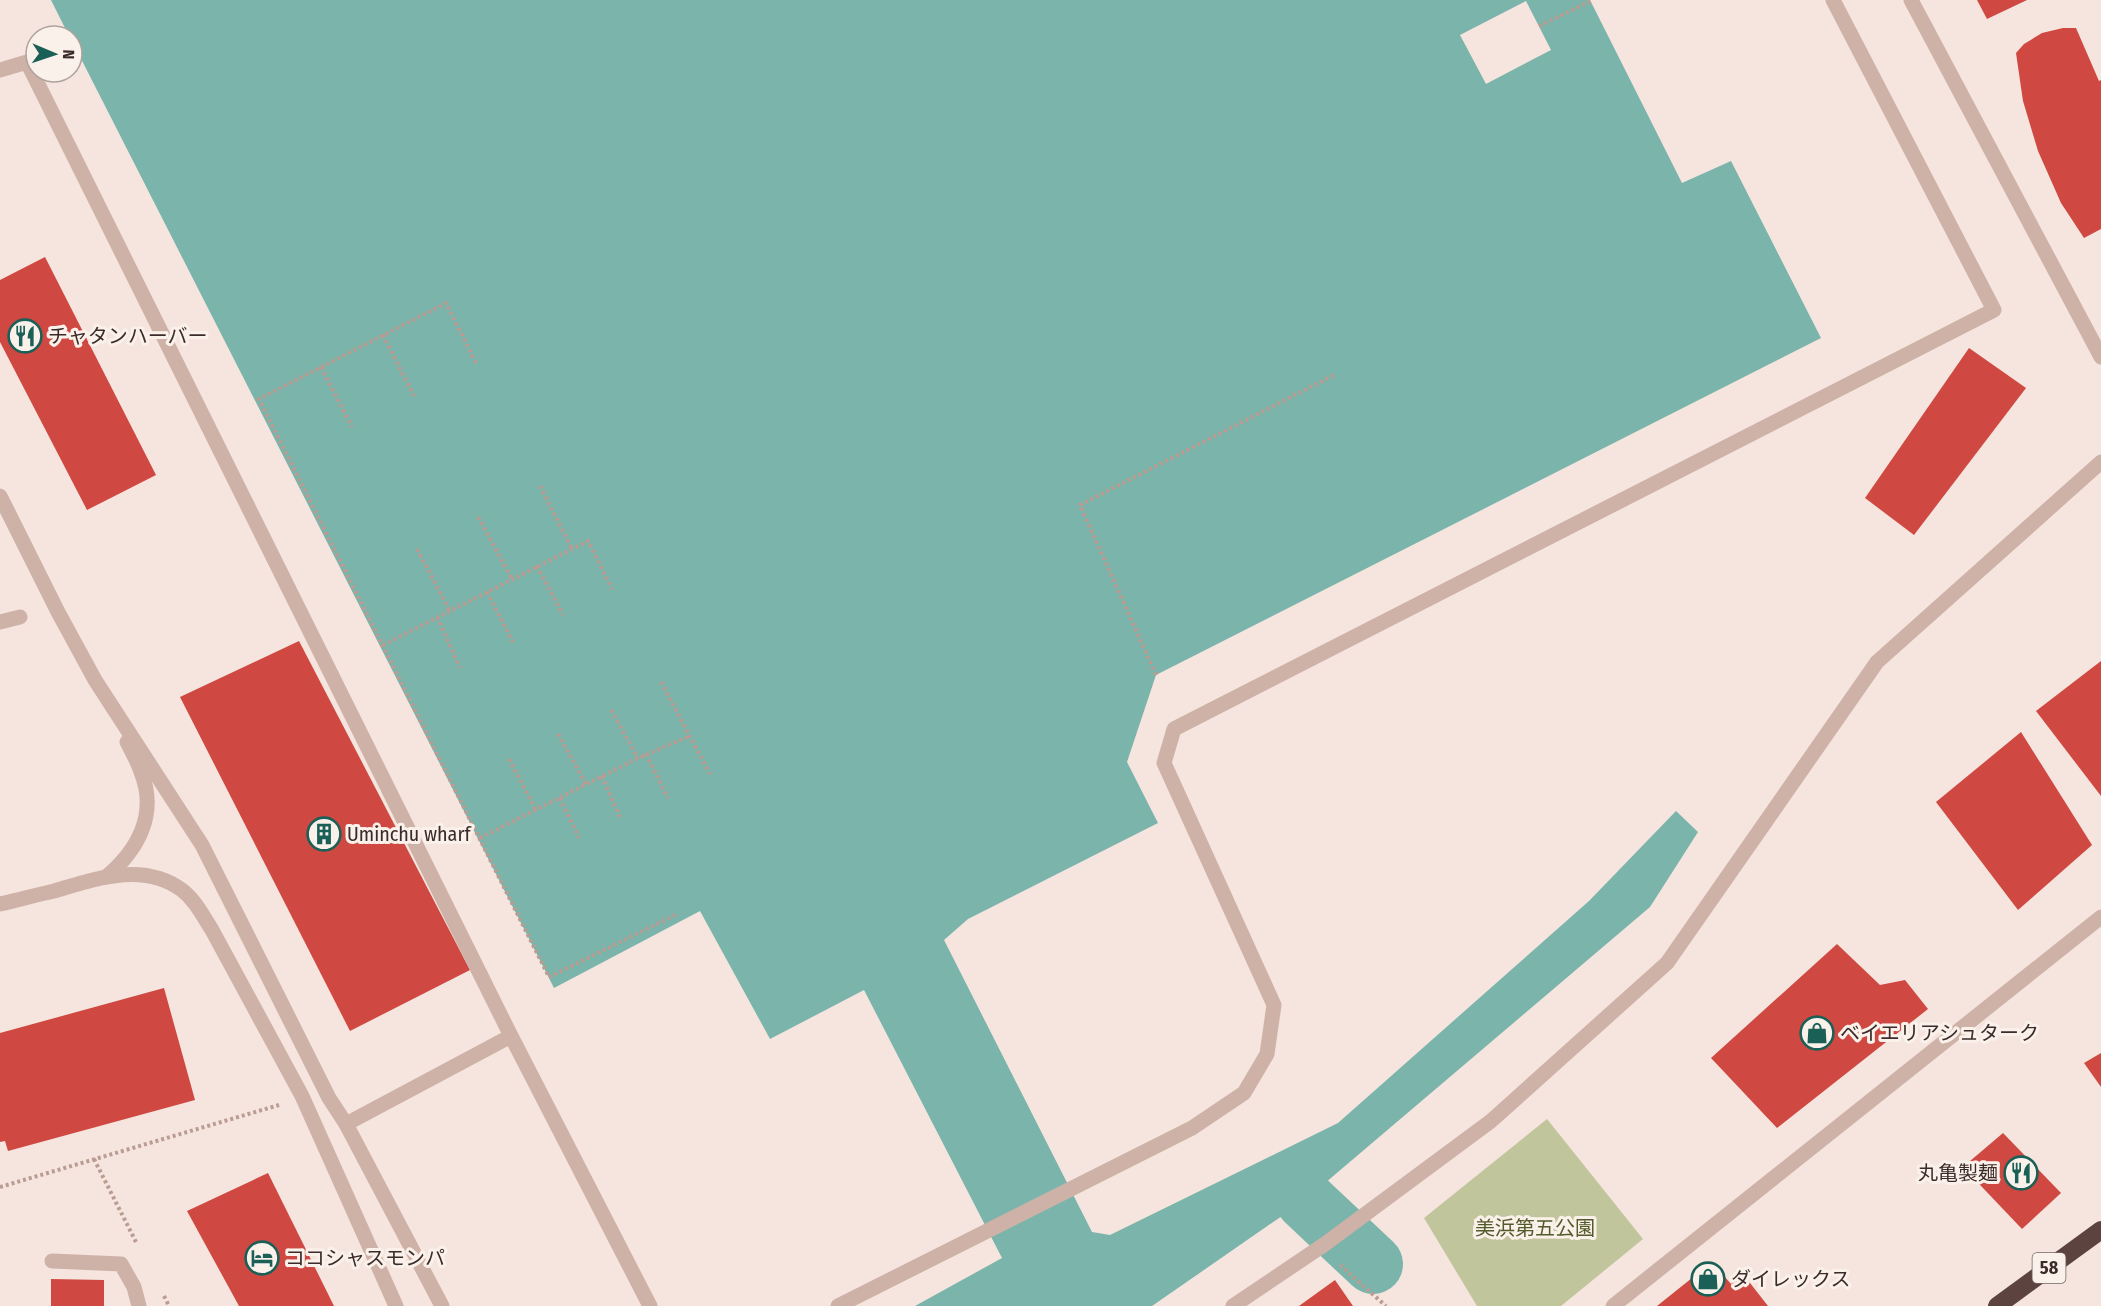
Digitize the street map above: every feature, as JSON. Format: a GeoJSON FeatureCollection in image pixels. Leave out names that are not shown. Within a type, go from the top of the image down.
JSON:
{"type":"FeatureCollection","features":[{"type":"Feature","properties":{"kind":"highway","name":"58"},"geometry":{"type":"LineString","coordinates":[[1997,1306],[2101,1230]]}},
{"type":"Feature","properties":{"kind":"street"},"geometry":{"type":"LineString","coordinates":[[838,1306],[1192,1128],[1244,1093],[1267,1054],[1274,1005],[1164,764],[1174,729],[1994,310],[1833,0]]}},
{"type":"Feature","properties":{"kind":"street"},"geometry":{"type":"LineString","coordinates":[[1911,0],[2101,357]]}},
{"type":"Feature","properties":{"kind":"street"},"geometry":{"type":"LineString","coordinates":[[0,70],[27,62],[511,1036],[650,1306]]}},
{"type":"Feature","properties":{"kind":"street"},"geometry":{"type":"LineString","coordinates":[[1233,1306],[1322,1245],[1491,1121],[1667,963],[1877,662],[2101,462]]}},
{"type":"Feature","properties":{"kind":"street"},"geometry":{"type":"LineString","coordinates":[[0,496],[142,773],[147,806],[144,829],[134,848],[106,877]]}},
{"type":"Feature","properties":{"kind":"street"},"geometry":{"type":"LineString","coordinates":[[0,622],[20,617]]}},
{"type":"Feature","properties":{"kind":"street"},"geometry":{"type":"LineString","coordinates":[[100,688],[202,845],[329,1098],[441,1306]]}},
{"type":"Feature","properties":{"kind":"street"},"geometry":{"type":"LineString","coordinates":[[0,904],[106,877],[134,874],[153,876],[168,881],[183,891],[198,908],[212,930],[302,1096],[396,1306]]}},
{"type":"Feature","properties":{"kind":"street"},"geometry":{"type":"LineString","coordinates":[[1613,1306],[2101,917]]}},
{"type":"Feature","properties":{"kind":"street"},"geometry":{"type":"LineString","coordinates":[[345,1124],[511,1036]]}},
{"type":"Feature","properties":{"kind":"street"},"geometry":{"type":"LineString","coordinates":[[52,1261],[121,1264],[134,1287],[139,1306]]}},
{"type":"Feature","properties":{"kind":"path"},"geometry":{"type":"LineString","coordinates":[[1539,26],[1591,1]]}},
{"type":"Feature","properties":{"kind":"path"},"geometry":{"type":"LineString","coordinates":[[476,363],[446,303],[260,399],[549,976],[677,914]]}},
{"type":"Feature","properties":{"kind":"path"},"geometry":{"type":"LineString","coordinates":[[383,335],[414,396]]}},
{"type":"Feature","properties":{"kind":"path"},"geometry":{"type":"LineString","coordinates":[[321,367],[352,428]]}},
{"type":"Feature","properties":{"kind":"path"},"geometry":{"type":"LineString","coordinates":[[1156,675],[1080,505],[1336,374]]}},
{"type":"Feature","properties":{"kind":"path"},"geometry":{"type":"LineString","coordinates":[[540,486],[572,549]]}},
{"type":"Feature","properties":{"kind":"path"},"geometry":{"type":"LineString","coordinates":[[478,517],[512,579]]}},
{"type":"Feature","properties":{"kind":"path"},"geometry":{"type":"LineString","coordinates":[[383,645],[588,541],[612,589]]}},
{"type":"Feature","properties":{"kind":"path"},"geometry":{"type":"LineString","coordinates":[[417,549],[450,611]]}},
{"type":"Feature","properties":{"kind":"path"},"geometry":{"type":"LineString","coordinates":[[537,566],[562,615]]}},
{"type":"Feature","properties":{"kind":"path"},"geometry":{"type":"LineString","coordinates":[[487,591],[513,642]]}},
{"type":"Feature","properties":{"kind":"path"},"geometry":{"type":"LineString","coordinates":[[436,618],[460,668]]}},
{"type":"Feature","properties":{"kind":"path"},"geometry":{"type":"LineString","coordinates":[[661,682],[710,774]]}},
{"type":"Feature","properties":{"kind":"path"},"geometry":{"type":"LineString","coordinates":[[611,710],[638,758]]}},
{"type":"Feature","properties":{"kind":"path"},"geometry":{"type":"LineString","coordinates":[[558,734],[586,784]]}},
{"type":"Feature","properties":{"kind":"path"},"geometry":{"type":"LineString","coordinates":[[480,838],[646,754],[690,736]]}},
{"type":"Feature","properties":{"kind":"path"},"geometry":{"type":"LineString","coordinates":[[646,754],[668,798]]}},
{"type":"Feature","properties":{"kind":"path"},"geometry":{"type":"LineString","coordinates":[[509,759],[536,810]]}},
{"type":"Feature","properties":{"kind":"path"},"geometry":{"type":"LineString","coordinates":[[602,776],[620,817]]}},
{"type":"Feature","properties":{"kind":"path"},"geometry":{"type":"LineString","coordinates":[[560,798],[579,838]]}},
{"type":"Feature","properties":{"kind":"path"},"geometry":{"type":"LineString","coordinates":[[0,1187],[280,1105],[302,1096]]}},
{"type":"Feature","properties":{"kind":"path"},"geometry":{"type":"LineString","coordinates":[[94,1159],[142,1254]]}},
{"type":"Feature","properties":{"kind":"path"},"geometry":{"type":"LineString","coordinates":[[1322,1245],[1386,1306]]}},
{"type":"Feature","properties":{"kind":"path"},"geometry":{"type":"LineString","coordinates":[[163,1296],[169,1306]]}},
{"type":"Feature","properties":{"kind":"green space","name":"美浜第五公園"},"geometry":{"type":"Polygon","coordinates":[[[1547,1119],[1643,1239],[1561,1306],[1477,1306],[1424,1218],[1547,1119]]]}},
{"type":"Feature","properties":{"kind":"water"},"geometry":{"type":"Polygon","coordinates":[[[51,0],[1590,0],[1682,183],[1731,161],[1821,338],[1156,675],[1127,762],[1158,823],[968,919],[944,940],[1092,1232],[1110,1235],[1338,1123],[1589,901],[1676,811],[1698,832],[1650,907],[1305,1200],[1152,1306],[915,1306],[1002,1258],[864,990],[770,1039],[700,911],[554,988],[84,65],[84,24],[63,24],[51,0]]]}},
{"type":"Feature","properties":{"kind":"pier"},"geometry":{"type":"Polygon","coordinates":[[[1526,1],[1551,50],[1486,84],[1460,35],[1526,1]]]}},
{"type":"Feature","properties":{"kind":"building"},"geometry":{"type":"Polygon","coordinates":[[[1977,0],[2027,0],[1987,19],[1977,0]]]}},
{"type":"Feature","properties":{"kind":"building"},"geometry":{"type":"Polygon","coordinates":[[[2063,28],[2076,28],[2099,81],[2101,80],[2101,229],[2084,238],[2061,203],[2038,151],[2023,101],[2016,53],[2024,44],[2042,33],[2063,28]]]}},
{"type":"Feature","properties":{"kind":"building"},"geometry":{"type":"Polygon","coordinates":[[[45,257],[156,475],[87,510],[0,342],[0,280],[45,257]]]}},
{"type":"Feature","properties":{"kind":"building"},"geometry":{"type":"Polygon","coordinates":[[[1969,348],[2026,388],[1914,535],[1865,498],[1969,348]]]}},
{"type":"Feature","properties":{"kind":"building","name":"Uminchu wharf"},"geometry":{"type":"Polygon","coordinates":[[[299,641],[470,970],[350,1031],[180,697],[299,641]]]}},
{"type":"Feature","properties":{"kind":"building"},"geometry":{"type":"Polygon","coordinates":[[[2101,661],[2101,796],[2036,711],[2101,661]]]}},
{"type":"Feature","properties":{"kind":"building"},"geometry":{"type":"Polygon","coordinates":[[[2021,732],[2092,845],[2018,910],[1936,802],[2021,732]]]}},
{"type":"Feature","properties":{"kind":"building","name":"ベイエリアシュターク"},"geometry":{"type":"Polygon","coordinates":[[[1837,944],[1880,985],[1905,980],[1928,1009],[1777,1128],[1711,1058],[1837,944]]]}},
{"type":"Feature","properties":{"kind":"building"},"geometry":{"type":"Polygon","coordinates":[[[164,988],[195,1100],[8,1151],[5,1141],[0,1142],[0,1033],[164,988]]]}},
{"type":"Feature","properties":{"kind":"building"},"geometry":{"type":"Polygon","coordinates":[[[2101,1053],[2101,1087],[2084,1063],[2101,1053]]]}},
{"type":"Feature","properties":{"kind":"building"},"geometry":{"type":"Polygon","coordinates":[[[2003,1133],[2061,1193],[2022,1229],[1963,1167],[2003,1133]]]}},
{"type":"Feature","properties":{"kind":"building","name":"ココシャスモンパ"},"geometry":{"type":"Polygon","coordinates":[[[268,1173],[334,1306],[239,1306],[187,1211],[268,1173]]]}},
{"type":"Feature","properties":{"kind":"building","name":"ダイレックス"},"geometry":{"type":"Polygon","coordinates":[[[1712,1262],[1731,1284],[1743,1274],[1768,1306],[1657,1306],[1712,1262]]]}},
{"type":"Feature","properties":{"kind":"building"},"geometry":{"type":"Polygon","coordinates":[[[51,1279],[104,1280],[104,1306],[51,1306],[51,1279]]]}},
{"type":"Feature","properties":{"kind":"building"},"geometry":{"type":"Polygon","coordinates":[[[1335,1280],[1353,1306],[1299,1306],[1335,1280]]]}},
{"type":"Feature","properties":{"kind":"waterway"},"geometry":{"type":"LineString","coordinates":[[1305,1200],[1373,1264]]}},
{"type":"Feature","properties":{"kind":"place","name":"チャタンハーバー"},"geometry":{"type":"Point","coordinates":[25,336]}},
{"type":"Feature","properties":{"kind":"place","name":"Uminchu wharf"},"geometry":{"type":"Point","coordinates":[324,834]}},
{"type":"Feature","properties":{"kind":"place","name":"ベイエリアシュターク"},"geometry":{"type":"Point","coordinates":[1817,1033]}},
{"type":"Feature","properties":{"kind":"place","name":"丸亀製麺"},"geometry":{"type":"Point","coordinates":[2021,1173]}},
{"type":"Feature","properties":{"kind":"place","name":"ココシャスモンパ"},"geometry":{"type":"Point","coordinates":[262,1258]}},
{"type":"Feature","properties":{"kind":"place","name":"ダイレックス"},"geometry":{"type":"Point","coordinates":[1708,1279]}}]}
